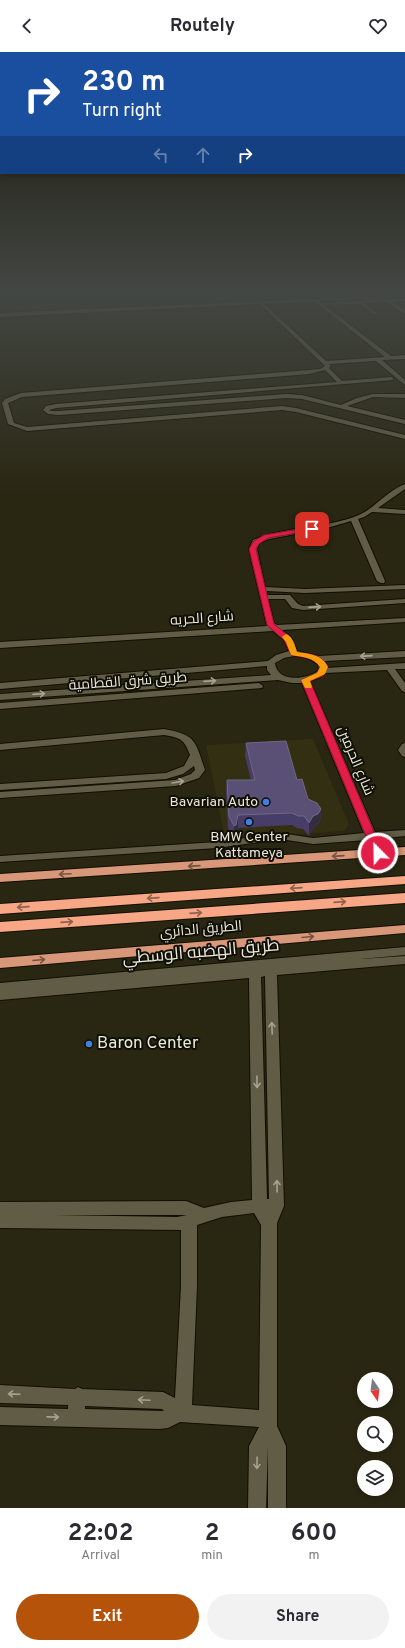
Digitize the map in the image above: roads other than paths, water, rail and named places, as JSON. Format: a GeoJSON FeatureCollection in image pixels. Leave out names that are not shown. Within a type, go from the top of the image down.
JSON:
{"type":"FeatureCollection","features":[{"type":"Feature","properties":{"kind":"highway"},"geometry":{"type":"LineString","coordinates":[[0,878],[405,851]]}},
{"type":"Feature","properties":{"kind":"highway"},"geometry":{"type":"LineString","coordinates":[[0,909],[405,880]]}},
{"type":"Feature","properties":{"kind":"highway","name":"الطريق الدائري"},"geometry":{"type":"LineString","coordinates":[[0,927],[405,898]]}},
{"type":"Feature","properties":{"kind":"highway","name":"الطريق الدائري"},"geometry":{"type":"LineString","coordinates":[[0,964],[401,931]]}},
{"type":"Feature","properties":{"kind":"street"},"geometry":{"type":"LineString","coordinates":[[323,362],[341,383]]}},
{"type":"Feature","properties":{"kind":"street"},"geometry":{"type":"LineString","coordinates":[[352,362],[326,365],[309,372],[20,395],[7,400],[5,403],[11,424],[20,428],[34,429],[282,408],[296,410],[405,437]]}},
{"type":"Feature","properties":{"kind":"street"},"geometry":{"type":"LineString","coordinates":[[380,362],[405,383]]}},
{"type":"Feature","properties":{"kind":"street"},"geometry":{"type":"LineString","coordinates":[[391,379],[56,406],[48,407],[46,410],[54,413],[288,396],[302,397],[343,406],[405,422]]}},
{"type":"Feature","properties":{"kind":"street"},"geometry":{"type":"LineString","coordinates":[[211,380],[221,392]]}},
{"type":"Feature","properties":{"kind":"street"},"geometry":{"type":"LineString","coordinates":[[343,406],[360,398],[371,395],[405,396]]}},
{"type":"Feature","properties":{"kind":"street"},"geometry":{"type":"LineString","coordinates":[[282,408],[288,396]]}},
{"type":"Feature","properties":{"kind":"street"},"geometry":{"type":"LineString","coordinates":[[95,410],[101,423]]}},
{"type":"Feature","properties":{"kind":"street"},"geometry":{"type":"LineString","coordinates":[[294,653],[288,639],[270,624],[253,549],[256,542],[274,535],[327,526],[354,519],[372,510],[405,486]]}},
{"type":"Feature","properties":{"kind":"street"},"geometry":{"type":"LineString","coordinates":[[372,510],[405,512]]}},
{"type":"Feature","properties":{"kind":"street"},"geometry":{"type":"LineString","coordinates":[[354,519],[390,602]]}},
{"type":"Feature","properties":{"kind":"street"},"geometry":{"type":"LineString","coordinates":[[263,593],[277,589],[305,591],[383,584],[405,587]]}},
{"type":"Feature","properties":{"kind":"street"},"geometry":{"type":"LineString","coordinates":[[263,593],[287,597],[295,606],[303,608],[405,601]]}},
{"type":"Feature","properties":{"kind":"street","name":"شارع الحريه"},"geometry":{"type":"LineString","coordinates":[[0,645],[405,620]]}},
{"type":"Feature","properties":{"kind":"street"},"geometry":{"type":"LineString","coordinates":[[0,686],[271,663],[279,656],[294,653],[307,655],[318,659],[405,654]]}},
{"type":"Feature","properties":{"kind":"street"},"geometry":{"type":"LineString","coordinates":[[340,658],[345,670]]}},
{"type":"Feature","properties":{"kind":"street"},"geometry":{"type":"LineString","coordinates":[[318,659],[324,667],[323,671]]}},
{"type":"Feature","properties":{"kind":"street"},"geometry":{"type":"LineString","coordinates":[[271,663],[271,670],[279,676],[291,680],[305,680],[317,677],[323,671],[405,666]]}},
{"type":"Feature","properties":{"kind":"street"},"geometry":{"type":"LineString","coordinates":[[241,666],[246,679]]}},
{"type":"Feature","properties":{"kind":"street"},"geometry":{"type":"LineString","coordinates":[[389,667],[405,689]]}},
{"type":"Feature","properties":{"kind":"street"},"geometry":{"type":"LineString","coordinates":[[0,697],[279,676]]}},
{"type":"Feature","properties":{"kind":"street","name":"شارع الحرمين"},"geometry":{"type":"LineString","coordinates":[[305,680],[378,853]]}},
{"type":"Feature","properties":{"kind":"street","name":"طريق شرق القطامية"},"geometry":{"type":"LineString","coordinates":[[0,706],[259,686]]}},
{"type":"Feature","properties":{"kind":"street"},"geometry":{"type":"LineString","coordinates":[[0,747],[164,732],[176,734],[188,739],[192,745],[194,756],[200,770],[195,776],[180,782],[153,781],[31,789],[0,795]]}},
{"type":"Feature","properties":{"kind":"street"},"geometry":{"type":"LineString","coordinates":[[405,746],[403,750],[405,754]]}},
{"type":"Feature","properties":{"kind":"street"},"geometry":{"type":"LineString","coordinates":[[0,787],[31,789]]}},
{"type":"Feature","properties":{"kind":"street"},"geometry":{"type":"LineString","coordinates":[[0,858],[217,845],[274,837],[287,837],[313,841],[405,833]]}},
{"type":"Feature","properties":{"kind":"street","name":"طريق الهضبه الوسطي"},"geometry":{"type":"LineString","coordinates":[[0,987],[405,951]]}},
{"type":"Feature","properties":{"kind":"street","name":"طريق الهضبه الوسطي"},"geometry":{"type":"LineString","coordinates":[[0,995],[405,960]]}},
{"type":"Feature","properties":{"kind":"street"},"geometry":{"type":"LineString","coordinates":[[271,972],[277,1206],[269,1223],[268,1423],[277,1446],[277,1508]]}},
{"type":"Feature","properties":{"kind":"street"},"geometry":{"type":"LineString","coordinates":[[255,973],[260,1205],[261,1212],[269,1223]]}},
{"type":"Feature","properties":{"kind":"street"},"geometry":{"type":"LineString","coordinates":[[257,1058],[273,1058]]}},
{"type":"Feature","properties":{"kind":"street"},"geometry":{"type":"LineString","coordinates":[[258,1128],[275,1128]]}},
{"type":"Feature","properties":{"kind":"street"},"geometry":{"type":"LineString","coordinates":[[0,1221],[178,1224],[240,1207],[260,1205],[277,1206]]}},
{"type":"Feature","properties":{"kind":"street"},"geometry":{"type":"LineString","coordinates":[[0,1209],[192,1209],[196,1219],[189,1286],[181,1413]]}},
{"type":"Feature","properties":{"kind":"street"},"geometry":{"type":"LineString","coordinates":[[0,1394],[78,1396],[163,1401],[181,1413],[268,1423]]}},
{"type":"Feature","properties":{"kind":"street"},"geometry":{"type":"LineString","coordinates":[[75,1417],[78,1396]]}},
{"type":"Feature","properties":{"kind":"street"},"geometry":{"type":"LineString","coordinates":[[0,1416],[160,1420],[168,1419],[181,1413]]}},
{"type":"Feature","properties":{"kind":"street"},"geometry":{"type":"LineString","coordinates":[[256,1508],[258,1446],[268,1423]]}},
{"type":"Feature","properties":{"kind":"place","name":"Bavarian Auto"},"geometry":{"type":"Point","coordinates":[266,802]}},
{"type":"Feature","properties":{"kind":"place","name":"BMW Center Kattameya"},"geometry":{"type":"Point","coordinates":[249,822]}},
{"type":"Feature","properties":{"kind":"place","name":"Baron Center"},"geometry":{"type":"Point","coordinates":[89,1044]}}]}
